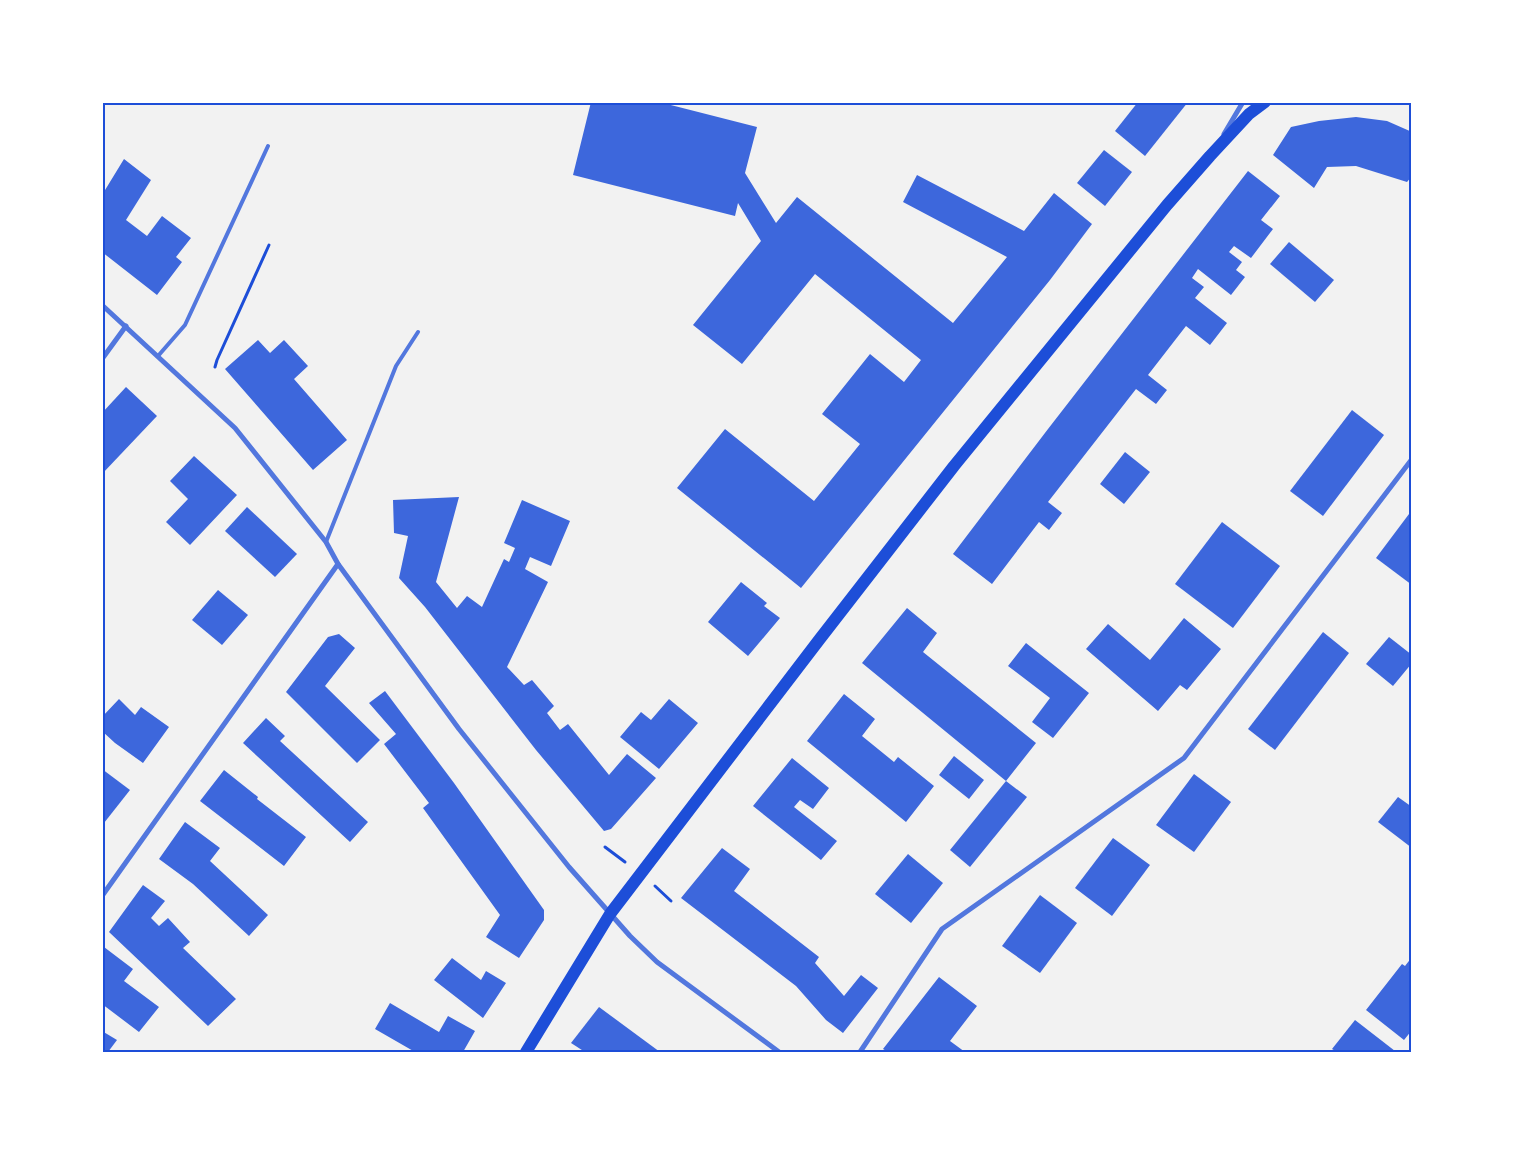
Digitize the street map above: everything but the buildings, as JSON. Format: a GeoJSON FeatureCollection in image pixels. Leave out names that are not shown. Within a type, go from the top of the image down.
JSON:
{"type":"FeatureCollection","features":[{"type":"Feature","properties":{"kind":"main road"},"geometry":{"type":"LineString","coordinates":[[526,1052],[610,914],[954,466],[1167,206],[1249,114],[1265,102]]}},
{"type":"Feature","properties":{"kind":"street"},"geometry":{"type":"LineString","coordinates":[[1210,156],[1243,102]]}},
{"type":"Feature","properties":{"kind":"street"},"geometry":{"type":"LineString","coordinates":[[102,305],[235,428],[326,542],[338,564],[459,729],[569,867],[610,914],[657,962],[779,1052]]}},
{"type":"Feature","properties":{"kind":"street"},"geometry":{"type":"LineString","coordinates":[[102,359],[126,326]]}},
{"type":"Feature","properties":{"kind":"street"},"geometry":{"type":"LineString","coordinates":[[860,1052],[942,929],[1184,758],[1412,459]]}},
{"type":"Feature","properties":{"kind":"street"},"geometry":{"type":"LineString","coordinates":[[102,896],[338,564]]}},
{"type":"Feature","properties":{"kind":"lane"},"geometry":{"type":"LineString","coordinates":[[158,356],[186,324],[268,146]]}},
{"type":"Feature","properties":{"kind":"lane"},"geometry":{"type":"LineString","coordinates":[[326,542],[396,366],[418,332]]}},
{"type":"Feature","properties":{"kind":"path"},"geometry":{"type":"LineString","coordinates":[[215,367],[269,245]]}},
{"type":"Feature","properties":{"kind":"path"},"geometry":{"type":"LineString","coordinates":[[663,893],[672,901]]}}]}
